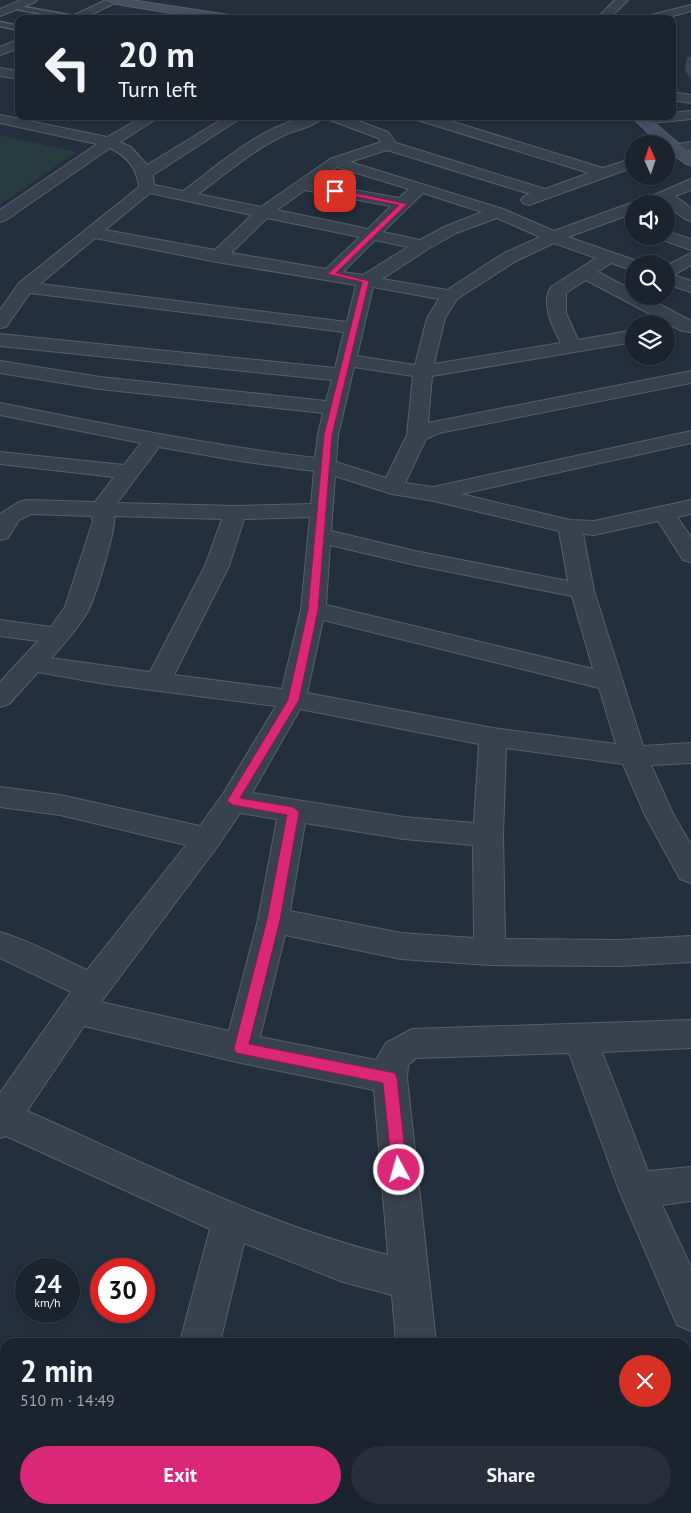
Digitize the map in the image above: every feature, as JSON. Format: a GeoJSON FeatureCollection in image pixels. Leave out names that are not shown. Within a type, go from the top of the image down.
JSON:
{"type":"FeatureCollection","features":[{"type":"Feature","properties":{"kind":"main road"},"geometry":{"type":"LineString","coordinates":[[112,0],[204,15]]}},
{"type":"Feature","properties":{"kind":"main road"},"geometry":{"type":"LineString","coordinates":[[642,120],[656,135]]}},
{"type":"Feature","properties":{"kind":"main road"},"geometry":{"type":"LineString","coordinates":[[675,152],[691,161]]}},
{"type":"Feature","properties":{"kind":"street"},"geometry":{"type":"LineString","coordinates":[[0,13],[31,0]]}},
{"type":"Feature","properties":{"kind":"street"},"geometry":{"type":"LineString","coordinates":[[80,15],[112,0]]}},
{"type":"Feature","properties":{"kind":"street"},"geometry":{"type":"LineString","coordinates":[[606,15],[622,0]]}},
{"type":"Feature","properties":{"kind":"street"},"geometry":{"type":"LineString","coordinates":[[0,1],[16,6]]}},
{"type":"Feature","properties":{"kind":"street"},"geometry":{"type":"LineString","coordinates":[[657,2],[687,10]]}},
{"type":"Feature","properties":{"kind":"street"},"geometry":{"type":"LineString","coordinates":[[665,15],[687,10]]}},
{"type":"Feature","properties":{"kind":"street"},"geometry":{"type":"LineString","coordinates":[[0,51],[15,45]]}},
{"type":"Feature","properties":{"kind":"street"},"geometry":{"type":"LineString","coordinates":[[0,72],[15,74]]}},
{"type":"Feature","properties":{"kind":"street"},"geometry":{"type":"LineString","coordinates":[[676,96],[691,98]]}},
{"type":"Feature","properties":{"kind":"street"},"geometry":{"type":"LineString","coordinates":[[676,116],[691,115]]}},
{"type":"Feature","properties":{"kind":"street"},"geometry":{"type":"LineString","coordinates":[[0,119],[109,142],[126,150],[146,181],[186,195],[422,245]]}},
{"type":"Feature","properties":{"kind":"street"},"geometry":{"type":"LineString","coordinates":[[0,217],[109,142],[147,120]]}},
{"type":"Feature","properties":{"kind":"street"},"geometry":{"type":"LineString","coordinates":[[0,323],[25,287],[93,233],[146,181],[227,120]]}},
{"type":"Feature","properties":{"kind":"street"},"geometry":{"type":"LineString","coordinates":[[186,195],[259,143],[273,135],[311,120]]}},
{"type":"Feature","properties":{"kind":"street"},"geometry":{"type":"LineString","coordinates":[[343,120],[383,135],[387,138],[387,145]]}},
{"type":"Feature","properties":{"kind":"street"},"geometry":{"type":"LineString","coordinates":[[432,120],[604,173]]}},
{"type":"Feature","properties":{"kind":"street"},"geometry":{"type":"LineString","coordinates":[[466,131],[486,120]]}},
{"type":"Feature","properties":{"kind":"street"},"geometry":{"type":"LineString","coordinates":[[217,257],[264,212],[335,162],[387,145],[546,194]]}},
{"type":"Feature","properties":{"kind":"street"},"geometry":{"type":"LineString","coordinates":[[675,147],[691,146]]}},
{"type":"Feature","properties":{"kind":"street"},"geometry":{"type":"LineString","coordinates":[[335,162],[497,212],[553,237],[625,263]]}},
{"type":"Feature","properties":{"kind":"street"},"geometry":{"type":"LineString","coordinates":[[410,1280],[343,1263],[231,1220],[1,1118],[86,999],[233,801],[293,700],[313,610],[328,435],[366,281],[422,245],[450,230],[625,165]]}},
{"type":"Feature","properties":{"kind":"street"},"geometry":{"type":"LineString","coordinates":[[666,195],[691,184]]}},
{"type":"Feature","properties":{"kind":"street"},"geometry":{"type":"LineString","coordinates":[[301,185],[404,204]]}},
{"type":"Feature","properties":{"kind":"street"},"geometry":{"type":"LineString","coordinates":[[331,274],[420,187]]}},
{"type":"Feature","properties":{"kind":"street"},"geometry":{"type":"LineString","coordinates":[[675,204],[691,216]]}},
{"type":"Feature","properties":{"kind":"street"},"geometry":{"type":"LineString","coordinates":[[392,487],[416,435],[422,372],[436,318],[450,296],[510,257],[553,237],[625,210]]}},
{"type":"Feature","properties":{"kind":"street"},"geometry":{"type":"LineString","coordinates":[[610,216],[625,221]]}},
{"type":"Feature","properties":{"kind":"street"},"geometry":{"type":"LineString","coordinates":[[93,233],[217,257],[331,274],[450,296]]}},
{"type":"Feature","properties":{"kind":"street"},"geometry":{"type":"LineString","coordinates":[[675,239],[691,245]]}},
{"type":"Feature","properties":{"kind":"street"},"geometry":{"type":"LineString","coordinates":[[572,346],[558,317],[556,295],[561,287],[609,257]]}},
{"type":"Feature","properties":{"kind":"street"},"geometry":{"type":"LineString","coordinates":[[675,268],[691,258]]}},
{"type":"Feature","properties":{"kind":"street"},"geometry":{"type":"LineString","coordinates":[[585,272],[689,326]]}},
{"type":"Feature","properties":{"kind":"street"},"geometry":{"type":"LineString","coordinates":[[675,281],[691,287]]}},
{"type":"Feature","properties":{"kind":"street"},"geometry":{"type":"LineString","coordinates":[[25,287],[354,328]]}},
{"type":"Feature","properties":{"kind":"street"},"geometry":{"type":"LineString","coordinates":[[675,328],[689,326]]}},
{"type":"Feature","properties":{"kind":"street"},"geometry":{"type":"LineString","coordinates":[[0,340],[346,368],[422,372],[625,337]]}},
{"type":"Feature","properties":{"kind":"street"},"geometry":{"type":"LineString","coordinates":[[0,367],[110,384],[334,408]]}},
{"type":"Feature","properties":{"kind":"street"},"geometry":{"type":"LineString","coordinates":[[416,435],[447,424],[691,377]]}},
{"type":"Feature","properties":{"kind":"street"},"geometry":{"type":"LineString","coordinates":[[0,409],[154,440],[240,455],[326,466],[392,487],[434,494],[570,527],[594,528],[691,507]]}},
{"type":"Feature","properties":{"kind":"street"},"geometry":{"type":"LineString","coordinates":[[434,494],[691,437]]}},
{"type":"Feature","properties":{"kind":"street"},"geometry":{"type":"LineString","coordinates":[[0,698],[57,636],[78,608],[102,532],[104,521],[101,508],[154,440]]}},
{"type":"Feature","properties":{"kind":"street"},"geometry":{"type":"LineString","coordinates":[[0,458],[128,472]]}},
{"type":"Feature","properties":{"kind":"street"},"geometry":{"type":"LineString","coordinates":[[0,533],[10,516],[27,507],[235,513],[321,510]]}},
{"type":"Feature","properties":{"kind":"street"},"geometry":{"type":"LineString","coordinates":[[158,682],[217,566],[235,513]]}},
{"type":"Feature","properties":{"kind":"street"},"geometry":{"type":"LineString","coordinates":[[664,513],[691,555]]}},
{"type":"Feature","properties":{"kind":"street"},"geometry":{"type":"LineString","coordinates":[[570,527],[582,591],[633,756],[659,815],[691,871]]}},
{"type":"Feature","properties":{"kind":"street"},"geometry":{"type":"LineString","coordinates":[[319,536],[415,558],[582,591]]}},
{"type":"Feature","properties":{"kind":"street"},"geometry":{"type":"LineString","coordinates":[[313,610],[610,682]]}},
{"type":"Feature","properties":{"kind":"street"},"geometry":{"type":"LineString","coordinates":[[0,628],[57,636]]}},
{"type":"Feature","properties":{"kind":"street"},"geometry":{"type":"LineString","coordinates":[[33,663],[293,700],[493,737],[633,756],[691,753]]}},
{"type":"Feature","properties":{"kind":"street"},"geometry":{"type":"LineString","coordinates":[[490,952],[488,835],[493,737]]}},
{"type":"Feature","properties":{"kind":"street"},"geometry":{"type":"LineString","coordinates":[[0,797],[60,805],[207,838]]}},
{"type":"Feature","properties":{"kind":"street"},"geometry":{"type":"LineString","coordinates":[[233,801],[293,812],[404,828],[488,835]]}},
{"type":"Feature","properties":{"kind":"street"},"geometry":{"type":"LineString","coordinates":[[241,1048],[273,920],[293,812]]}},
{"type":"Feature","properties":{"kind":"street"},"geometry":{"type":"LineString","coordinates":[[273,920],[400,946],[490,952],[620,953],[691,949]]}},
{"type":"Feature","properties":{"kind":"street"},"geometry":{"type":"LineString","coordinates":[[0,945],[17,950],[86,999],[241,1048],[390,1078]]}},
{"type":"Feature","properties":{"kind":"street"},"geometry":{"type":"LineString","coordinates":[[416,1338],[390,1078],[390,1066],[393,1058],[400,1050],[412,1044],[691,1034]]}},
{"type":"Feature","properties":{"kind":"street"},"geometry":{"type":"LineString","coordinates":[[580,1038],[637,1190],[691,1311]]}},
{"type":"Feature","properties":{"kind":"street"},"geometry":{"type":"LineString","coordinates":[[637,1190],[691,1184]]}},
{"type":"Feature","properties":{"kind":"street"},"geometry":{"type":"LineString","coordinates":[[201,1338],[231,1220]]}},
{"type":"Feature","properties":{"kind":"lane"},"geometry":{"type":"LineString","coordinates":[[16,6],[59,15]]}},
{"type":"Feature","properties":{"kind":"lane"},"geometry":{"type":"LineString","coordinates":[[0,24],[15,27]]}},
{"type":"Feature","properties":{"kind":"green space"},"geometry":{"type":"Polygon","coordinates":[[[0,135],[76,152],[0,205],[0,135]]]}},
{"type":"Feature","properties":{"kind":"route"},"geometry":{"type":"LineString","coordinates":[[335,191],[404,204],[331,274],[366,281],[328,435],[313,610],[293,700],[233,801],[293,812],[273,920],[241,1048],[390,1078],[399,1170]]}}]}
